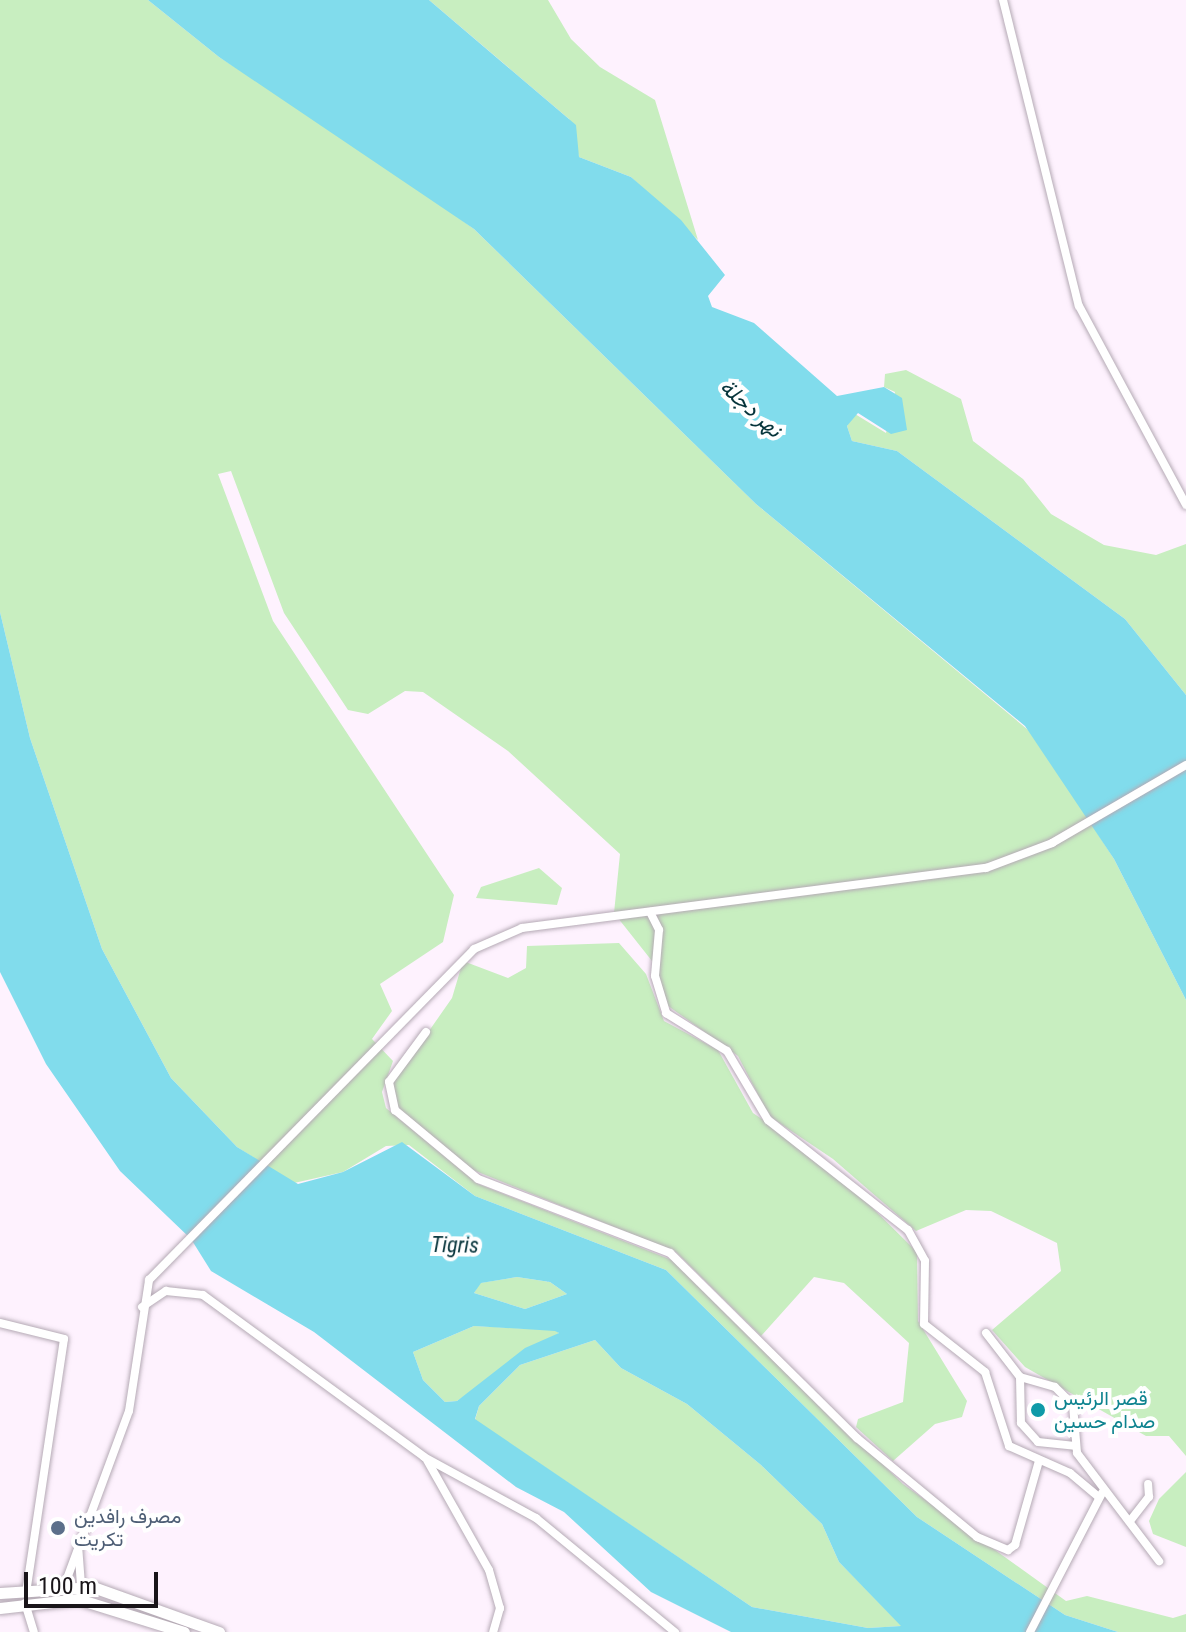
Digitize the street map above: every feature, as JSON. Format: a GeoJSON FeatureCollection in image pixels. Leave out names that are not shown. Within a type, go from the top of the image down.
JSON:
{"type":"FeatureCollection","features":[{"type":"Feature","properties":{"kind":"main road"},"geometry":{"type":"LineString","coordinates":[[0,1593],[27,1587],[81,1585],[219,1632]]}},
{"type":"Feature","properties":{"kind":"main road"},"geometry":{"type":"LineString","coordinates":[[0,1608],[25,1603],[94,1601],[184,1632]]}},
{"type":"Feature","properties":{"kind":"street"},"geometry":{"type":"LineString","coordinates":[[1003,0],[1079,306],[1186,505]]}},
{"type":"Feature","properties":{"kind":"street"},"geometry":{"type":"LineString","coordinates":[[65,1584],[129,1411],[142,1307],[155,1272],[386,1035],[489,940],[522,928],[963,874],[1072,832],[1186,765]]}},
{"type":"Feature","properties":{"kind":"street"},"geometry":{"type":"LineString","coordinates":[[650,912],[659,930],[655,976],[666,1013],[727,1051],[768,1120],[908,1230],[925,1261],[924,1324],[985,1372],[1009,1446],[1070,1473],[1102,1493],[1130,1521],[1159,1561]]}},
{"type":"Feature","properties":{"kind":"street"},"geometry":{"type":"LineString","coordinates":[[426,1032],[389,1082],[395,1110],[478,1179],[670,1253],[857,1438],[977,1537],[1008,1550],[1015,1545],[1039,1461]]}},
{"type":"Feature","properties":{"kind":"street"},"geometry":{"type":"LineString","coordinates":[[142,1307],[166,1291],[203,1295],[424,1457],[536,1518],[675,1632]]}},
{"type":"Feature","properties":{"kind":"street"},"geometry":{"type":"LineString","coordinates":[[0,1323],[64,1339],[27,1587]]}},
{"type":"Feature","properties":{"kind":"street"},"geometry":{"type":"LineString","coordinates":[[986,1333],[1020,1377],[1055,1387],[1073,1405],[1075,1446],[1102,1493]]}},
{"type":"Feature","properties":{"kind":"street"},"geometry":{"type":"LineString","coordinates":[[1020,1377],[1021,1423],[1038,1442],[1075,1446]]}},
{"type":"Feature","properties":{"kind":"street"},"geometry":{"type":"LineString","coordinates":[[424,1457],[489,1570],[500,1608],[493,1632]]}},
{"type":"Feature","properties":{"kind":"street"},"geometry":{"type":"LineString","coordinates":[[1130,1521],[1149,1497],[1148,1484]]}},
{"type":"Feature","properties":{"kind":"street"},"geometry":{"type":"LineString","coordinates":[[1030,1632],[1102,1493]]}},
{"type":"Feature","properties":{"kind":"street"},"geometry":{"type":"LineString","coordinates":[[78,1545],[81,1585]]}},
{"type":"Feature","properties":{"kind":"street"},"geometry":{"type":"LineString","coordinates":[[25,1603],[34,1632]]}},
{"type":"Feature","properties":{"kind":"green space"},"geometry":{"type":"Polygon","coordinates":[[[0,0],[148,0],[219,57],[373,156],[474,229],[756,504],[1033,734],[1114,859],[1186,1000],[1186,1456],[1169,1436],[1146,1436],[1025,1367],[992,1330],[1061,1271],[1057,1243],[991,1211],[966,1210],[916,1231],[833,1159],[769,1116],[738,1056],[664,1003],[652,961],[614,913],[620,854],[508,751],[423,692],[405,691],[368,714],[348,710],[284,613],[231,471],[218,474],[273,621],[454,895],[443,942],[380,984],[392,1011],[372,1039],[393,1061],[382,1092],[386,1108],[478,1184],[672,1260],[903,1484],[1066,1601],[1087,1596],[1173,1618],[1186,1614],[1186,1632],[1118,1632],[1065,1615],[917,1517],[666,1270],[475,1196],[409,1145],[386,1146],[343,1172],[294,1183],[237,1147],[171,1078],[102,949],[30,738],[0,612],[0,0]]]}},
{"type":"Feature","properties":{"kind":"green space"},"geometry":{"type":"Polygon","coordinates":[[[429,0],[548,0],[571,39],[600,67],[655,100],[698,240],[631,177],[579,157],[569,119],[429,0]]]}},
{"type":"Feature","properties":{"kind":"green space"},"geometry":{"type":"Polygon","coordinates":[[[906,370],[961,399],[973,441],[1023,479],[1051,514],[1104,545],[1156,555],[1186,544],[1186,695],[1125,619],[897,451],[852,441],[847,426],[855,414],[886,433],[895,392],[884,387],[885,374],[906,370]]]}},
{"type":"Feature","properties":{"kind":"green space"},"geometry":{"type":"Polygon","coordinates":[[[539,868],[562,888],[557,905],[476,898],[481,887],[539,868]]]}},
{"type":"Feature","properties":{"kind":"green space"},"geometry":{"type":"Polygon","coordinates":[[[619,943],[646,974],[664,1021],[718,1050],[753,1113],[831,1167],[917,1252],[918,1321],[967,1401],[962,1417],[935,1424],[893,1461],[856,1427],[858,1419],[903,1402],[909,1343],[844,1283],[814,1277],[761,1336],[676,1252],[473,1170],[397,1107],[392,1084],[452,998],[463,961],[508,978],[526,968],[527,946],[619,943]]]}},
{"type":"Feature","properties":{"kind":"green space"},"geometry":{"type":"Polygon","coordinates":[[[517,1277],[550,1282],[567,1294],[525,1309],[474,1293],[480,1283],[517,1277]]]}},
{"type":"Feature","properties":{"kind":"green space"},"geometry":{"type":"Polygon","coordinates":[[[474,1326],[555,1330],[559,1333],[457,1401],[445,1402],[423,1380],[413,1352],[474,1326]]]}},
{"type":"Feature","properties":{"kind":"green space"},"geometry":{"type":"Polygon","coordinates":[[[595,1340],[621,1368],[687,1404],[761,1465],[822,1524],[839,1562],[902,1626],[868,1628],[752,1607],[475,1420],[479,1406],[520,1365],[595,1340]]]}},
{"type":"Feature","properties":{"kind":"green space"},"geometry":{"type":"Polygon","coordinates":[[[1186,1472],[1186,1547],[1153,1534],[1149,1521],[1159,1499],[1186,1472]]]}},
{"type":"Feature","properties":{"kind":"water","name":"نهر دجلة"},"geometry":{"type":"Polygon","coordinates":[[[148,0],[429,0],[576,125],[579,157],[631,177],[681,220],[725,275],[708,296],[712,307],[754,323],[837,396],[884,387],[902,398],[907,430],[891,434],[858,413],[847,426],[852,441],[897,451],[1125,619],[1186,695],[1186,1000],[1114,859],[1025,726],[756,504],[474,229],[219,57],[148,0]]]}},
{"type":"Feature","properties":{"kind":"water","name":"Tigris"},"geometry":{"type":"Polygon","coordinates":[[[0,612],[30,738],[102,949],[171,1078],[237,1147],[298,1184],[343,1172],[402,1142],[475,1196],[666,1270],[917,1517],[1065,1615],[1118,1632],[731,1632],[651,1592],[564,1512],[516,1487],[314,1332],[211,1271],[191,1239],[120,1171],[46,1064],[0,972],[0,612]],[[517,1277],[481,1283],[474,1293],[525,1309],[567,1294],[550,1282],[517,1277]],[[474,1326],[413,1352],[423,1380],[445,1402],[457,1401],[525,1348],[559,1333],[474,1326]],[[595,1340],[520,1365],[479,1406],[475,1419],[752,1607],[868,1628],[901,1626],[839,1562],[822,1524],[761,1465],[687,1404],[621,1368],[595,1340]]]}},
{"type":"Feature","properties":{"kind":"place","name":"قصر الرئيس صدام حسين"},"geometry":{"type":"Point","coordinates":[1038,1410]}},
{"type":"Feature","properties":{"kind":"place","name":"مصرف رافدين تكريت"},"geometry":{"type":"Point","coordinates":[58,1528]}}]}
